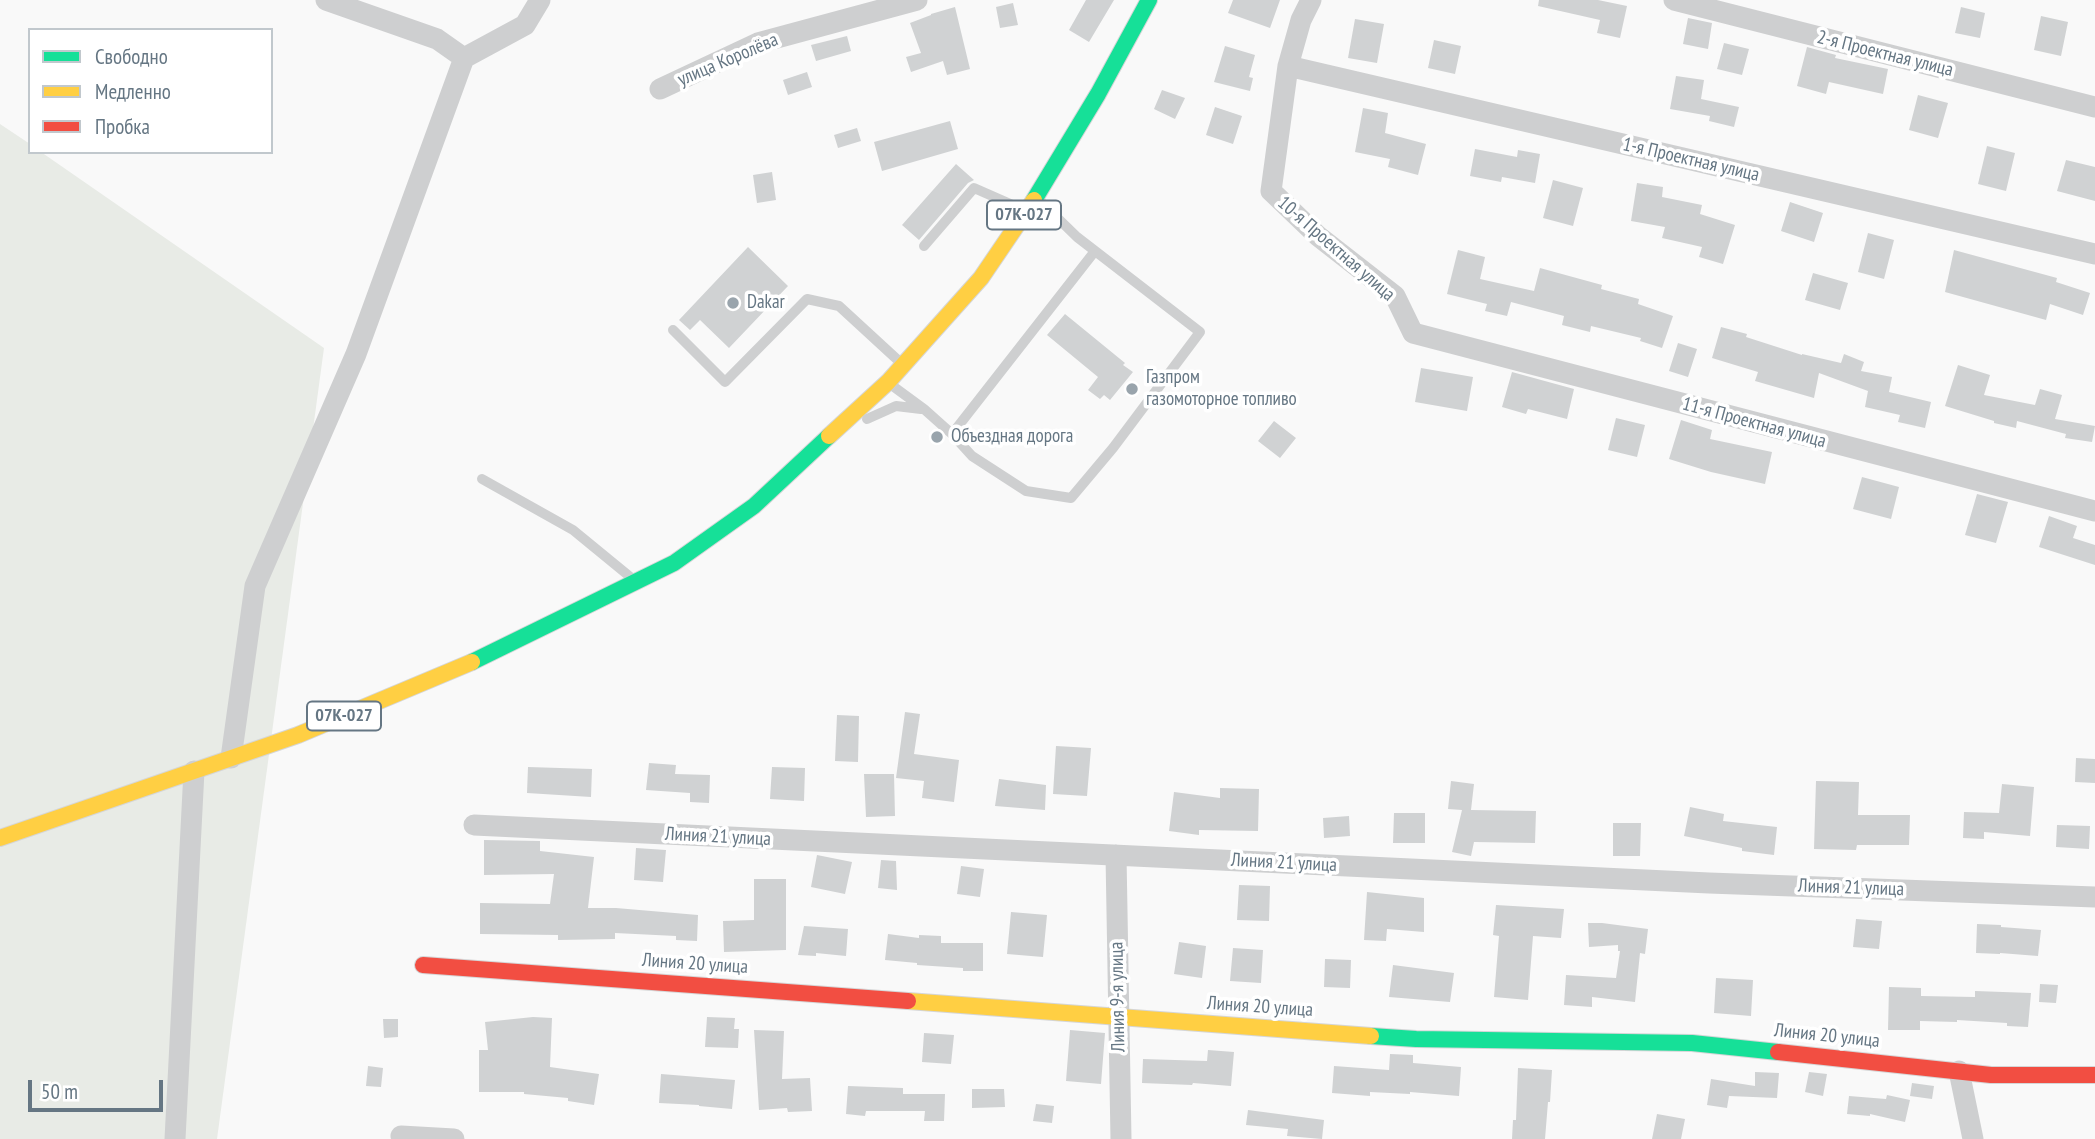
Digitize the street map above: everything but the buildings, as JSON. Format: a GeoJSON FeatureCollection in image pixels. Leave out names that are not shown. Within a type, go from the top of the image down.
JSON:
{"type":"FeatureCollection","features":[{"type":"Feature","properties":{"kind":"street"},"geometry":{"type":"LineString","coordinates":[[326,0],[437,39],[464,58]]}},
{"type":"Feature","properties":{"kind":"street"},"geometry":{"type":"LineString","coordinates":[[231,758],[256,586],[356,354],[464,58],[525,25],[540,0]]}},
{"type":"Feature","properties":{"kind":"street","name":"улица Королёва"},"geometry":{"type":"LineString","coordinates":[[660,89],[758,43],[917,0]]}},
{"type":"Feature","properties":{"kind":"street","name":"07К-027"},"geometry":{"type":"LineString","coordinates":[[0,838],[298,735],[493,653],[674,563],[754,506],[888,382],[981,278],[1036,197],[1098,94],[1149,0]]}},
{"type":"Feature","properties":{"kind":"street","name":"10-я Проектная улица"},"geometry":{"type":"LineString","coordinates":[[1311,0],[1301,20],[1288,66],[1271,191],[1318,236],[1395,296],[1413,333]]}},
{"type":"Feature","properties":{"kind":"street","name":"2-я Проектная улица"},"geometry":{"type":"LineString","coordinates":[[1674,0],[2095,107]]}},
{"type":"Feature","properties":{"kind":"street","name":"1-я Проектная улица"},"geometry":{"type":"LineString","coordinates":[[1288,66],[2095,254]]}},
{"type":"Feature","properties":{"kind":"street","name":"11-я Проектная улица"},"geometry":{"type":"LineString","coordinates":[[1413,333],[2095,511]]}},
{"type":"Feature","properties":{"kind":"street"},"geometry":{"type":"LineString","coordinates":[[175,1139],[194,771]]}},
{"type":"Feature","properties":{"kind":"street","name":"Линия 21 улица"},"geometry":{"type":"LineString","coordinates":[[474,825],[1709,883],[2095,897]]}},
{"type":"Feature","properties":{"kind":"street","name":"Линия 9-я улица"},"geometry":{"type":"LineString","coordinates":[[1116,855],[1121,1139]]}},
{"type":"Feature","properties":{"kind":"street","name":"Линия 20 улица"},"geometry":{"type":"LineString","coordinates":[[423,965],[1416,1039],[1692,1042],[1991,1075],[2095,1075]]}},
{"type":"Feature","properties":{"kind":"street"},"geometry":{"type":"LineString","coordinates":[[1959,1072],[1973,1139]]}},
{"type":"Feature","properties":{"kind":"street"},"geometry":{"type":"LineString","coordinates":[[401,1138],[454,1139]]}},
{"type":"Feature","properties":{"kind":"lane"},"geometry":{"type":"LineString","coordinates":[[924,246],[974,188],[1026,211]]}},
{"type":"Feature","properties":{"kind":"lane"},"geometry":{"type":"LineString","coordinates":[[888,382],[924,409],[972,456],[1026,491],[1071,498],[1113,448],[1200,332],[1077,237],[1036,197]]}},
{"type":"Feature","properties":{"kind":"lane"},"geometry":{"type":"LineString","coordinates":[[952,434],[1095,251]]}},
{"type":"Feature","properties":{"kind":"lane"},"geometry":{"type":"LineString","coordinates":[[673,330],[725,382],[807,299],[839,306],[903,365]]}},
{"type":"Feature","properties":{"kind":"lane"},"geometry":{"type":"LineString","coordinates":[[789,476],[873,415],[896,406],[924,409]]}},
{"type":"Feature","properties":{"kind":"lane"},"geometry":{"type":"LineString","coordinates":[[482,479],[573,530],[636,582]]}},
{"type":"Feature","properties":{"kind":"shaded area"},"geometry":{"type":"Polygon","coordinates":[[[0,124],[28,143],[28,154],[44,154],[324,348],[217,1139],[0,1139],[0,124]]]}},
{"type":"Feature","properties":{"kind":"traffic: fast"},"geometry":{"type":"LineString","coordinates":[[1034,200],[1098,94],[1149,0]]}},
{"type":"Feature","properties":{"kind":"traffic: fast"},"geometry":{"type":"LineString","coordinates":[[472,662],[674,563],[754,506],[829,436]]}},
{"type":"Feature","properties":{"kind":"traffic: fast"},"geometry":{"type":"LineString","coordinates":[[1371,1036],[1692,1043],[1778,1052]]}},
{"type":"Feature","properties":{"kind":"traffic: slow"},"geometry":{"type":"LineString","coordinates":[[829,436],[888,382],[981,278],[1034,200]]}},
{"type":"Feature","properties":{"kind":"traffic: slow"},"geometry":{"type":"LineString","coordinates":[[0,838],[298,735],[472,662]]}},
{"type":"Feature","properties":{"kind":"traffic: slow"},"geometry":{"type":"LineString","coordinates":[[908,1001],[1371,1036]]}},
{"type":"Feature","properties":{"kind":"traffic: jam"},"geometry":{"type":"LineString","coordinates":[[423,965],[908,1001]]}},
{"type":"Feature","properties":{"kind":"traffic: jam"},"geometry":{"type":"LineString","coordinates":[[1778,1052],[1991,1075],[2095,1075]]}},
{"type":"Feature","properties":{"kind":"place","name":"Dakar"},"geometry":{"type":"Point","coordinates":[733,303]}},
{"type":"Feature","properties":{"kind":"place","name":"Газпром газомоторное топливо"},"geometry":{"type":"Point","coordinates":[1132,389]}},
{"type":"Feature","properties":{"kind":"place","name":"Объездная дорога"},"geometry":{"type":"Point","coordinates":[937,437]}}]}
